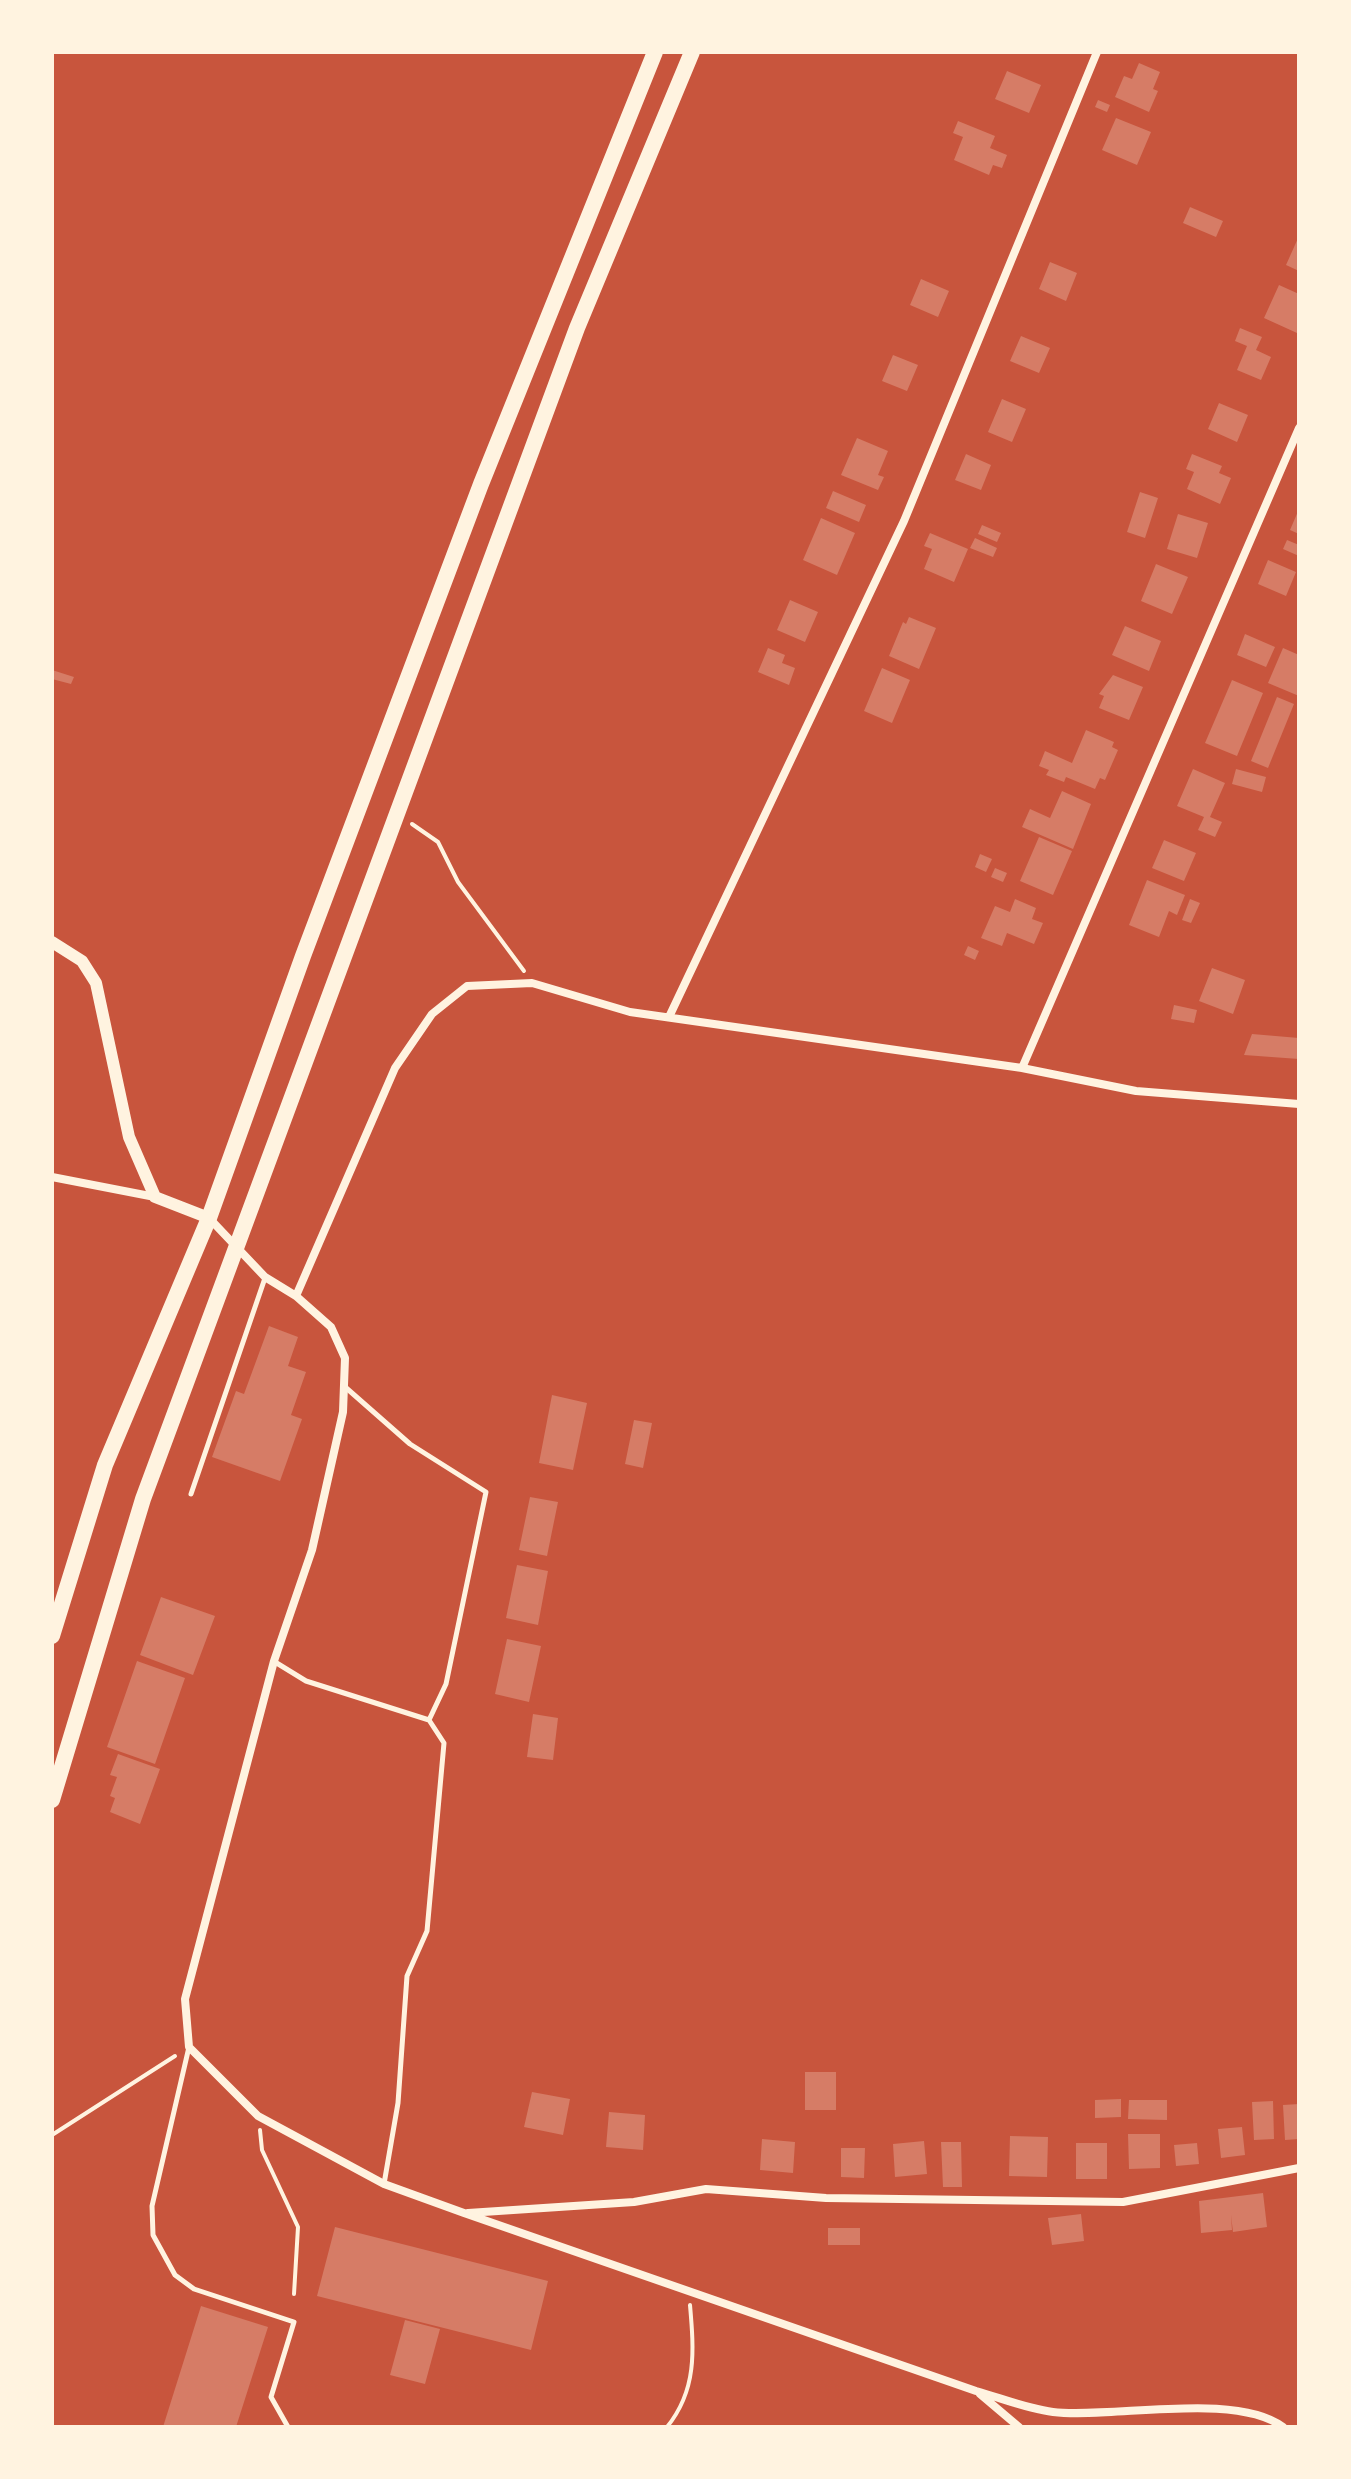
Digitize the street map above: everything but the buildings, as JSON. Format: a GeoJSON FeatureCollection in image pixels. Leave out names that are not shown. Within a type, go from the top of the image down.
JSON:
{"type":"FeatureCollection","features":[{"type":"Feature","properties":{"kind":"highway"},"geometry":{"type":"LineString","coordinates":[[52,1636],[105,1465],[209,1218],[303,956],[481,484],[655,52]]}},
{"type":"Feature","properties":{"kind":"highway"},"geometry":{"type":"LineString","coordinates":[[52,1800],[143,1499],[577,328],[692,52]]}},
{"type":"Feature","properties":{"kind":"street"},"geometry":{"type":"LineString","coordinates":[[669,1017],[904,521],[1097,52]]}},
{"type":"Feature","properties":{"kind":"street"},"geometry":{"type":"LineString","coordinates":[[1022,1068],[1299,428]]}},
{"type":"Feature","properties":{"kind":"street"},"geometry":{"type":"LineString","coordinates":[[52,942],[82,961],[96,983],[129,1137],[155,1197]]}},
{"type":"Feature","properties":{"kind":"street"},"geometry":{"type":"LineString","coordinates":[[296,1296],[395,1068],[432,1014],[467,986],[532,983],[630,1012],[1022,1068],[1136,1091],[1299,1104]]}},
{"type":"Feature","properties":{"kind":"street"},"geometry":{"type":"LineString","coordinates":[[52,1177],[155,1197],[209,1218],[265,1277],[296,1296],[331,1327],[345,1358],[343,1412],[312,1550],[274,1661],[185,1999],[189,2047],[258,2116],[384,2184],[976,2391],[1052,2412],[1208,2408],[1272,2419],[1283,2427]]}},
{"type":"Feature","properties":{"kind":"street"},"geometry":{"type":"LineString","coordinates":[[464,2213],[634,2202],[706,2189],[826,2198],[1123,2202],[1299,2168]]}},
{"type":"Feature","properties":{"kind":"street"},"geometry":{"type":"LineString","coordinates":[[976,2391],[1019,2427]]}},
{"type":"Feature","properties":{"kind":"lane"},"geometry":{"type":"LineString","coordinates":[[191,1494],[265,1277]]}},
{"type":"Feature","properties":{"kind":"lane"},"geometry":{"type":"LineString","coordinates":[[344,1386],[410,1444],[486,1492],[446,1684],[429,1720]]}},
{"type":"Feature","properties":{"kind":"lane"},"geometry":{"type":"LineString","coordinates":[[274,1661],[306,1681],[429,1720],[444,1743],[427,1931],[407,1976],[398,2103],[384,2184]]}},
{"type":"Feature","properties":{"kind":"lane"},"geometry":{"type":"LineString","coordinates":[[189,2047],[152,2206],[153,2235],[175,2275],[194,2289],[294,2322],[271,2397],[288,2427]]}},
{"type":"Feature","properties":{"kind":"path"},"geometry":{"type":"LineString","coordinates":[[398,813],[438,842],[458,882],[532,983]]}},
{"type":"Feature","properties":{"kind":"path"},"geometry":{"type":"LineString","coordinates":[[52,2135],[189,2047]]}},
{"type":"Feature","properties":{"kind":"path"},"geometry":{"type":"LineString","coordinates":[[258,2116],[262,2150],[298,2227],[294,2294]]}},
{"type":"Feature","properties":{"kind":"path"},"geometry":{"type":"LineString","coordinates":[[667,2427],[683,2408],[694,2353],[689,2291]]}}]}
